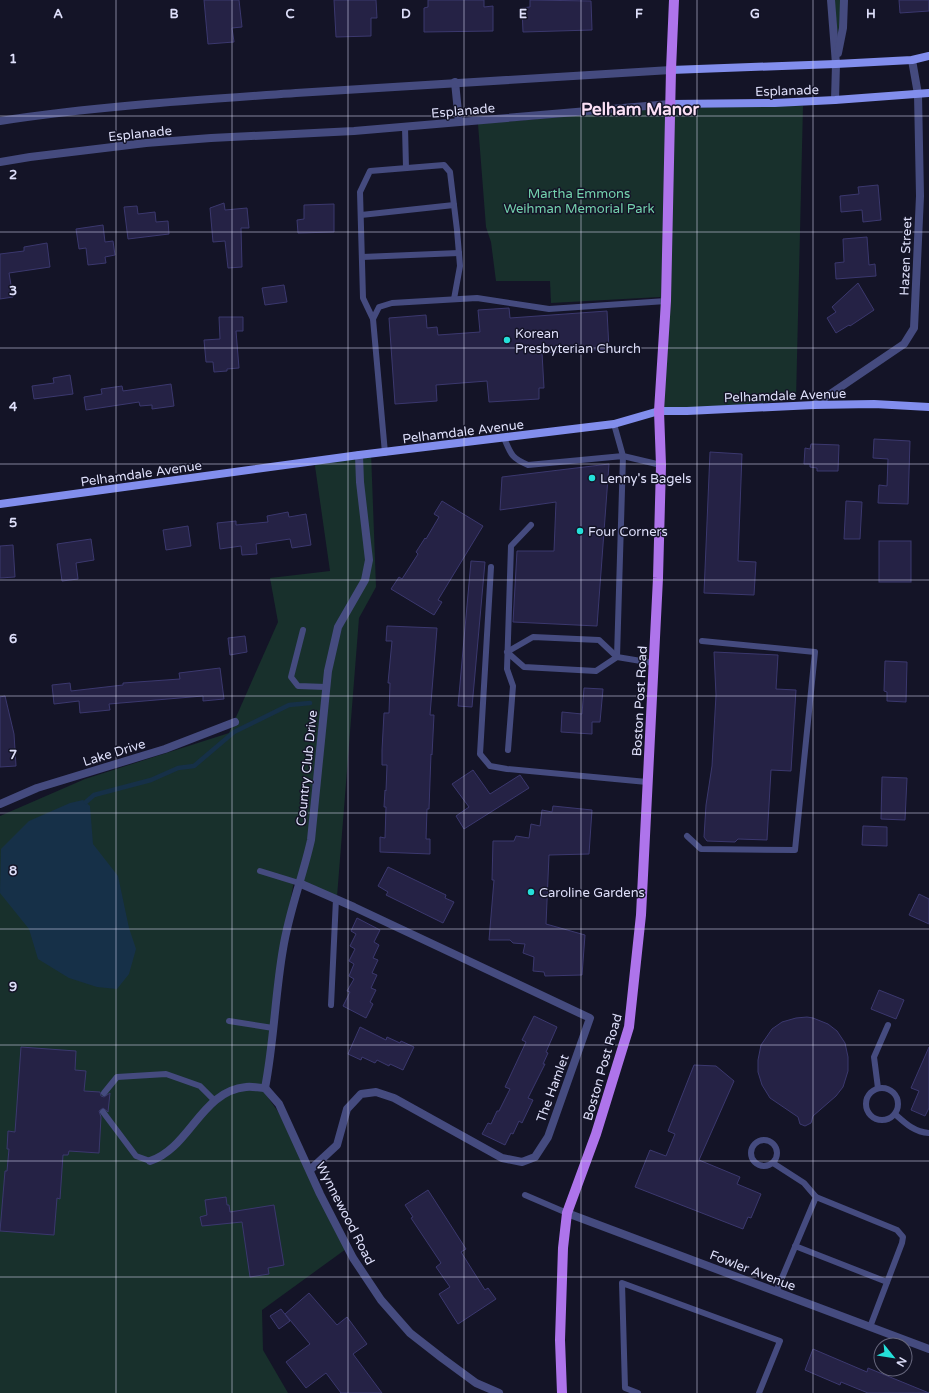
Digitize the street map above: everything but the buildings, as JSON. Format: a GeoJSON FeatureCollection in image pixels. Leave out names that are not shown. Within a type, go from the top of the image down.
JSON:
{"type":"FeatureCollection","features":[{"type":"Feature","properties":{"kind":"main road","name":"Boston Post Road"},"geometry":{"type":"LineString","coordinates":[[562,1393],[560,1340],[562,1248],[568,1213],[596,1134],[629,1027],[641,915],[658,578],[661,465],[659,411],[666,301],[670,104],[674,0]]}},
{"type":"Feature","properties":{"kind":"street"},"geometry":{"type":"LineString","coordinates":[[831,0],[836,64],[835,100]]}},
{"type":"Feature","properties":{"kind":"street"},"geometry":{"type":"LineString","coordinates":[[836,64],[843,28],[844,0]]}},
{"type":"Feature","properties":{"kind":"street","name":"Esplanade"},"geometry":{"type":"LineString","coordinates":[[0,121],[62,112],[165,102],[455,82],[671,70],[912,60],[929,56]]}},
{"type":"Feature","properties":{"kind":"street","name":"Hazen Street"},"geometry":{"type":"LineString","coordinates":[[814,405],[904,344],[914,328],[920,196],[918,94],[912,60]]}},
{"type":"Feature","properties":{"kind":"street"},"geometry":{"type":"LineString","coordinates":[[455,82],[458,122]]}},
{"type":"Feature","properties":{"kind":"street","name":"Esplanade"},"geometry":{"type":"LineString","coordinates":[[0,162],[146,143],[405,127],[670,104],[775,103],[929,93]]}},
{"type":"Feature","properties":{"kind":"street","name":"Pelhamdale Avenue"},"geometry":{"type":"LineString","coordinates":[[0,504],[359,456],[614,424],[659,411],[687,412],[814,405],[874,404],[929,407]]}},
{"type":"Feature","properties":{"kind":"street","name":"Country Club Drive"},"geometry":{"type":"LineString","coordinates":[[265,1088],[271,1057],[273,1028],[283,949],[290,913],[311,840],[328,671],[338,627],[365,580],[369,560],[360,482],[359,456]]}},
{"type":"Feature","properties":{"kind":"street","name":"Lake Drive"},"geometry":{"type":"LineString","coordinates":[[0,804],[37,788],[165,749],[235,722]]}},
{"type":"Feature","properties":{"kind":"street","name":"The Hamlet"},"geometry":{"type":"LineString","coordinates":[[299,883],[590,1018],[548,1137],[535,1157],[522,1162],[502,1158],[394,1098],[376,1092],[361,1094],[347,1109],[337,1144],[310,1170]]}},
{"type":"Feature","properties":{"kind":"street"},"geometry":{"type":"LineString","coordinates":[[150,1162],[171,1150],[214,1100],[226,1092],[246,1087],[265,1088]]}},
{"type":"Feature","properties":{"kind":"street","name":"Wynnewood Road"},"geometry":{"type":"LineString","coordinates":[[265,1088],[279,1104],[320,1194],[353,1258],[381,1300],[410,1333],[476,1383],[487,1390],[499,1393]]}},
{"type":"Feature","properties":{"kind":"street","name":"Fowler Avenue"},"geometry":{"type":"LineString","coordinates":[[568,1213],[929,1349]]}},
{"type":"Feature","properties":{"kind":"lane"},"geometry":{"type":"LineString","coordinates":[[405,127],[406,168]]}},
{"type":"Feature","properties":{"kind":"lane"},"geometry":{"type":"LineString","coordinates":[[385,453],[373,320],[363,298],[360,192],[370,171],[444,165],[450,172],[460,266],[454,299]]}},
{"type":"Feature","properties":{"kind":"lane"},"geometry":{"type":"LineString","coordinates":[[361,215],[454,205]]}},
{"type":"Feature","properties":{"kind":"lane"},"geometry":{"type":"LineString","coordinates":[[362,257],[459,253]]}},
{"type":"Feature","properties":{"kind":"lane"},"geometry":{"type":"LineString","coordinates":[[373,320],[379,307],[392,303],[477,298],[549,309],[666,301]]}},
{"type":"Feature","properties":{"kind":"lane"},"geometry":{"type":"LineString","coordinates":[[614,424],[623,456],[616,657]]}},
{"type":"Feature","properties":{"kind":"lane"},"geometry":{"type":"LineString","coordinates":[[504,438],[510,454],[516,461],[528,465],[623,456],[661,465]]}},
{"type":"Feature","properties":{"kind":"lane"},"geometry":{"type":"LineString","coordinates":[[508,750],[513,686],[507,670],[511,546],[531,525]]}},
{"type":"Feature","properties":{"kind":"lane"},"geometry":{"type":"LineString","coordinates":[[491,567],[480,754],[490,766],[507,769],[648,782]]}},
{"type":"Feature","properties":{"kind":"lane"},"geometry":{"type":"LineString","coordinates":[[303,630],[291,676],[298,686],[326,687]]}},
{"type":"Feature","properties":{"kind":"lane"},"geometry":{"type":"LineString","coordinates":[[508,652],[533,637],[591,639],[599,640],[616,657],[653,663]]}},
{"type":"Feature","properties":{"kind":"lane"},"geometry":{"type":"LineString","coordinates":[[687,836],[701,850],[795,850],[815,652],[702,641]]}},
{"type":"Feature","properties":{"kind":"lane"},"geometry":{"type":"LineString","coordinates":[[508,652],[524,667],[596,671],[616,657]]}},
{"type":"Feature","properties":{"kind":"lane"},"geometry":{"type":"LineString","coordinates":[[260,871],[299,883]]}},
{"type":"Feature","properties":{"kind":"lane"},"geometry":{"type":"LineString","coordinates":[[331,1005],[336,900]]}},
{"type":"Feature","properties":{"kind":"lane"},"geometry":{"type":"LineString","coordinates":[[229,1021],[273,1028]]}},
{"type":"Feature","properties":{"kind":"lane"},"geometry":{"type":"LineString","coordinates":[[878,1088],[874,1057],[888,1025]]}},
{"type":"Feature","properties":{"kind":"lane"},"geometry":{"type":"LineString","coordinates":[[104,1092],[117,1077],[166,1074],[200,1086],[214,1100]]}},
{"type":"Feature","properties":{"kind":"lane"},"geometry":{"type":"LineString","coordinates":[[878,1088],[888,1089],[896,1095],[898,1105],[895,1114],[885,1119],[875,1118],[867,1109],[867,1098],[878,1088]]}},
{"type":"Feature","properties":{"kind":"lane"},"geometry":{"type":"LineString","coordinates":[[103,1112],[136,1156],[150,1162]]}},
{"type":"Feature","properties":{"kind":"lane"},"geometry":{"type":"LineString","coordinates":[[895,1114],[916,1131],[929,1133]]}},
{"type":"Feature","properties":{"kind":"lane"},"geometry":{"type":"LineString","coordinates":[[764,1140],[772,1143],[777,1150],[777,1155],[773,1163],[766,1167],[757,1165],[754,1162],[750,1155],[755,1143],[764,1140]]}},
{"type":"Feature","properties":{"kind":"lane"},"geometry":{"type":"LineString","coordinates":[[773,1163],[804,1183],[816,1196],[898,1230],[903,1237],[870,1326]]}},
{"type":"Feature","properties":{"kind":"lane"},"geometry":{"type":"LineString","coordinates":[[525,1195],[568,1213]]}},
{"type":"Feature","properties":{"kind":"lane"},"geometry":{"type":"LineString","coordinates":[[776,1292],[816,1196]]}},
{"type":"Feature","properties":{"kind":"lane"},"geometry":{"type":"LineString","coordinates":[[795,1246],[887,1282]]}},
{"type":"Feature","properties":{"kind":"lane"},"geometry":{"type":"LineString","coordinates":[[638,1393],[625,1388],[622,1283],[780,1341],[759,1393]]}},
{"type":"Feature","properties":{"kind":"green space"},"geometry":{"type":"Polygon","coordinates":[[[834,0],[841,0],[838,38],[834,0]]]}},
{"type":"Feature","properties":{"kind":"green space","name":"Martha Emmons Weihman Memorial Park"},"geometry":{"type":"Polygon","coordinates":[[[803,106],[796,400],[659,411],[660,297],[551,303],[550,281],[496,281],[491,242],[486,227],[478,124],[666,108],[803,106]]]}},
{"type":"Feature","properties":{"kind":"green space"},"geometry":{"type":"Polygon","coordinates":[[[371,452],[376,587],[359,618],[337,897],[294,881],[275,982],[264,1092],[279,1113],[346,1249],[262,1310],[263,1350],[288,1393],[0,1393],[0,816],[85,779],[229,733],[278,622],[270,578],[330,571],[314,459],[371,452]]]}},
{"type":"Feature","properties":{"kind":"water"},"geometry":{"type":"Polygon","coordinates":[[[83,800],[90,806],[93,844],[118,876],[129,928],[136,949],[129,974],[117,989],[97,987],[69,978],[38,959],[29,929],[0,893],[1,849],[29,821],[70,803],[83,800]]]}},
{"type":"Feature","properties":{"kind":"waterway"},"geometry":{"type":"LineString","coordinates":[[86,802],[94,795],[151,780],[178,768],[194,766],[234,732],[289,705],[310,703]]}},
{"type":"Feature","properties":{"kind":"place","name":"Korean Presbyterian Church"},"geometry":{"type":"Point","coordinates":[507,340]}},
{"type":"Feature","properties":{"kind":"place","name":"Lenny's Bagels"},"geometry":{"type":"Point","coordinates":[592,478]}},
{"type":"Feature","properties":{"kind":"place","name":"Four Corners"},"geometry":{"type":"Point","coordinates":[580,531]}},
{"type":"Feature","properties":{"kind":"place","name":"Caroline Gardens"},"geometry":{"type":"Point","coordinates":[531,892]}},
{"type":"Feature","properties":{"kind":"district","name":"Pelham Manor"},"geometry":{"type":"Point","coordinates":[640,109]}}]}
